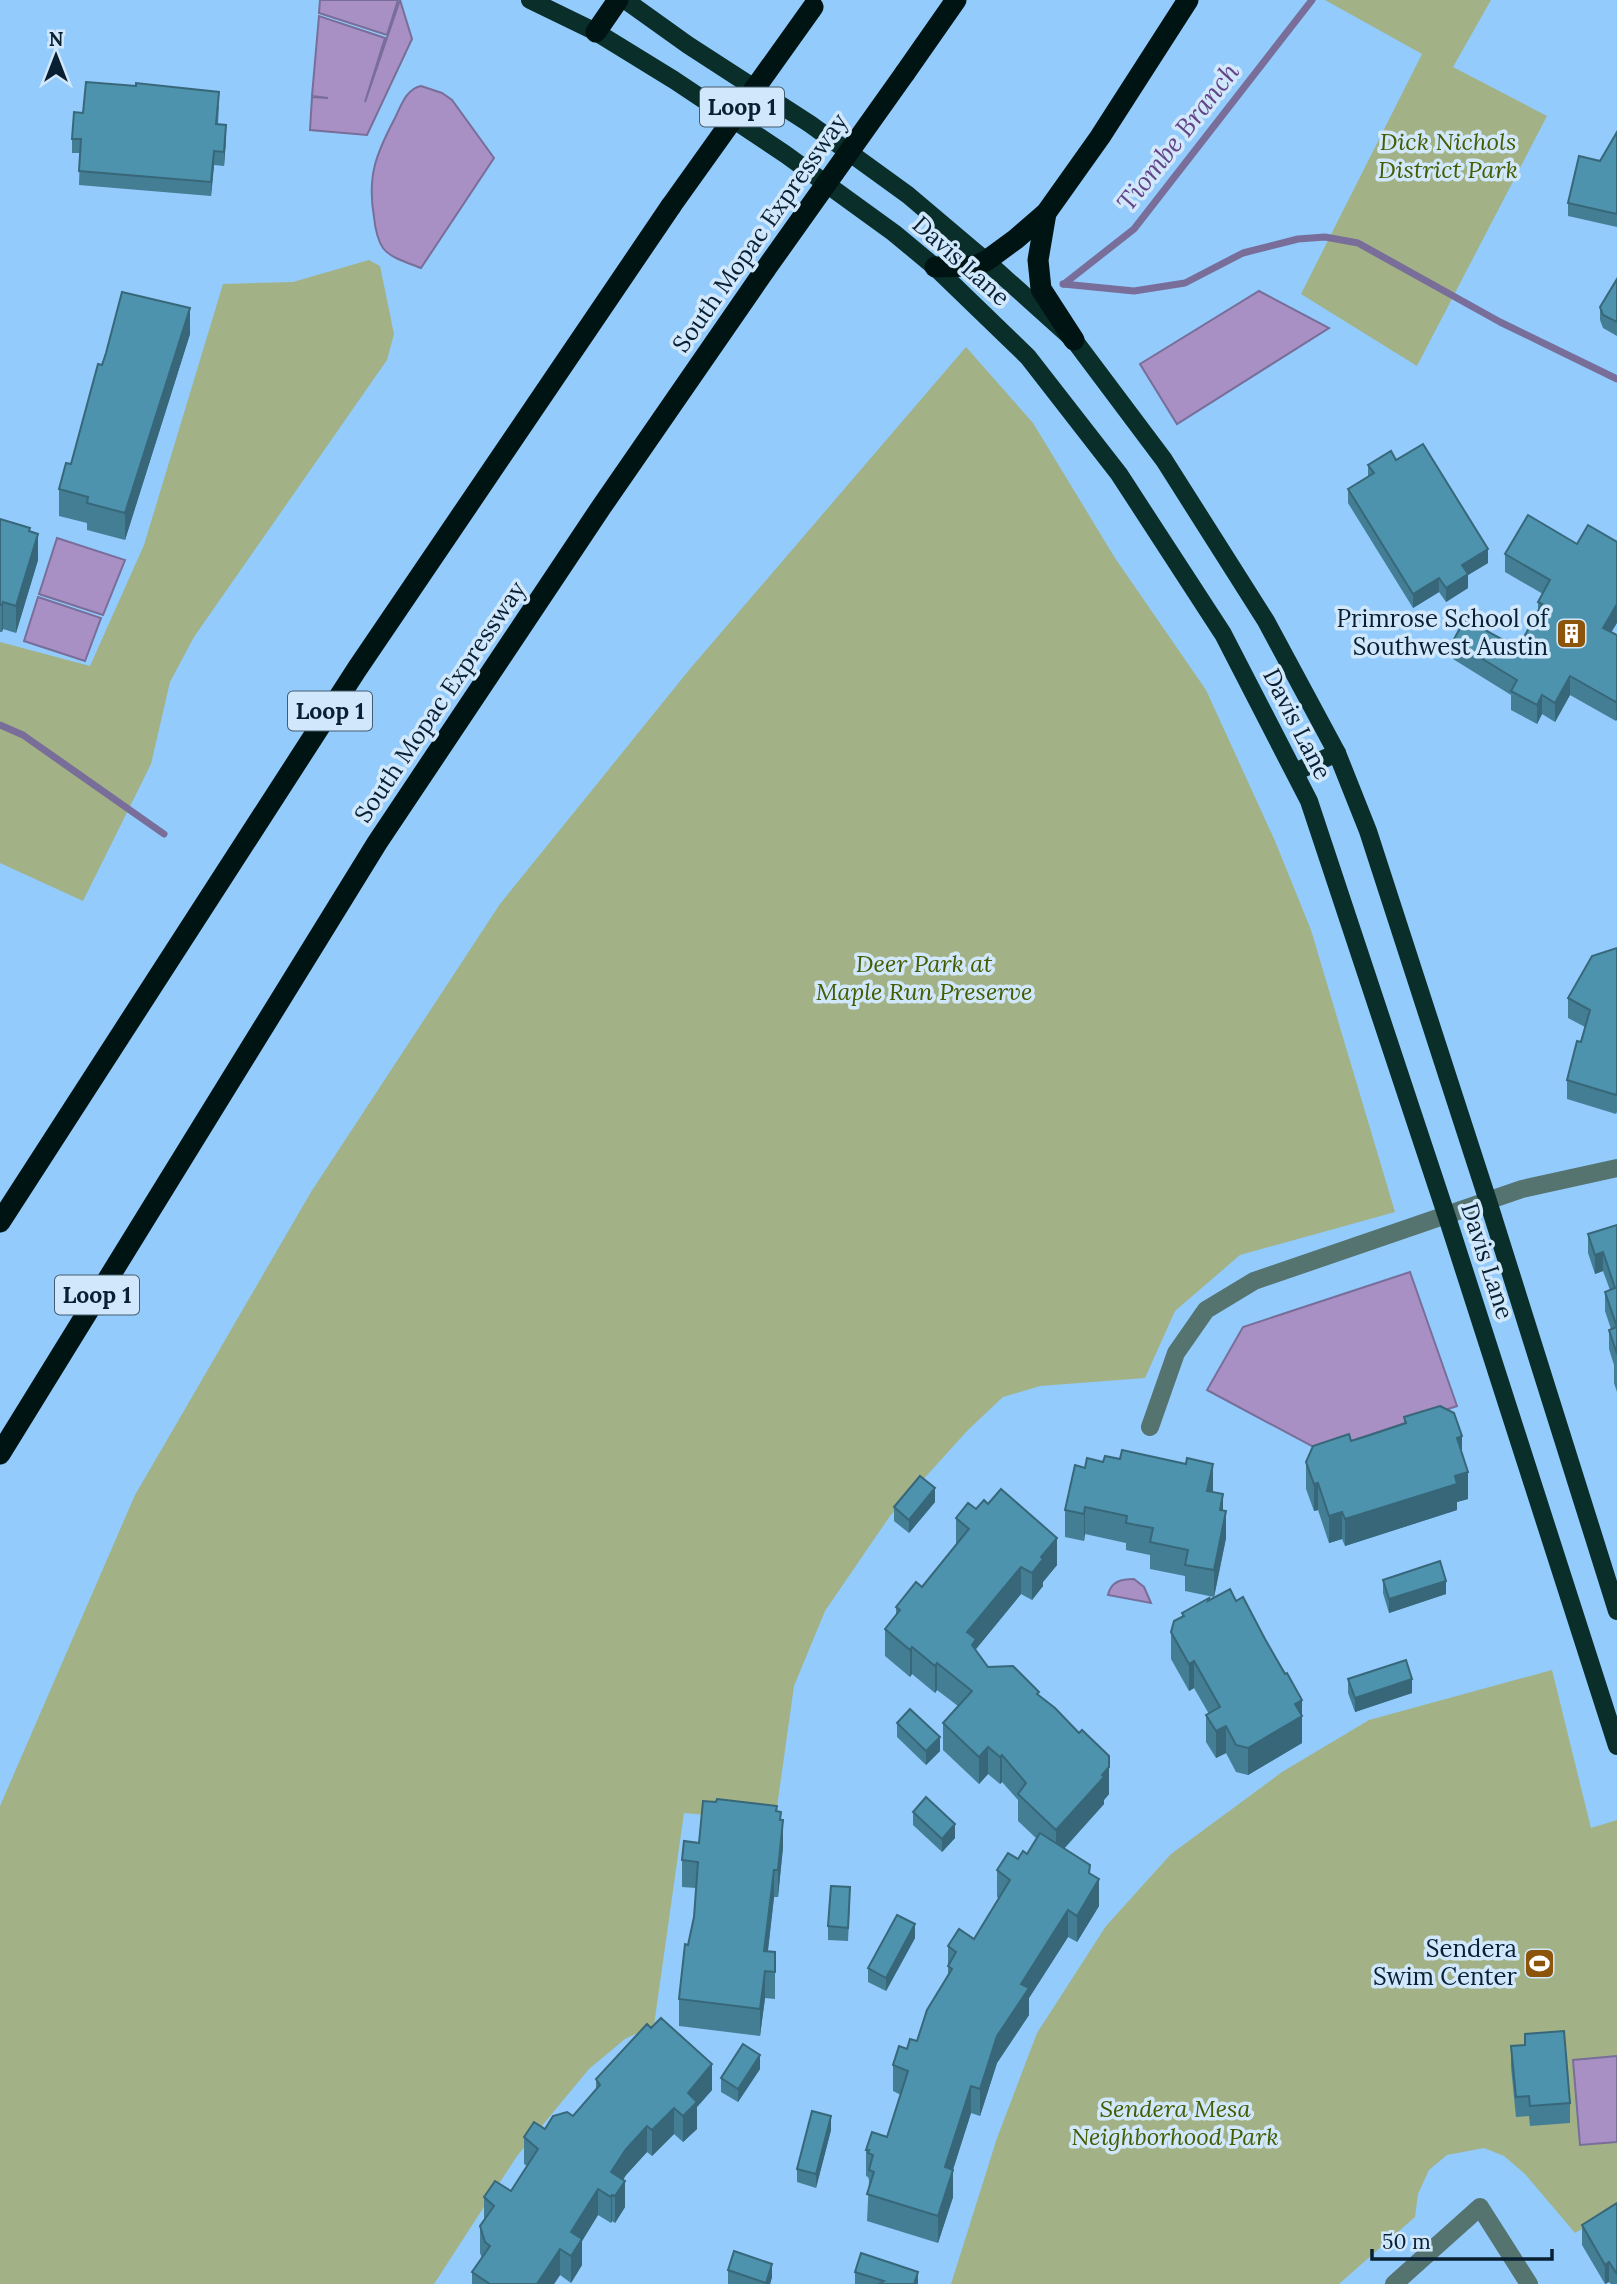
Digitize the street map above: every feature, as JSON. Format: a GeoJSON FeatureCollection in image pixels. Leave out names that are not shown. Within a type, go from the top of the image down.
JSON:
{"type":"FeatureCollection","features":[{"type":"Feature","properties":{"kind":"highway"},"geometry":{"type":"LineString","coordinates":[[596,32],[618,0]]}},
{"type":"Feature","properties":{"kind":"highway","name":"South Mopac Expressway"},"geometry":{"type":"LineString","coordinates":[[0,1454],[377,843],[602,506],[956,0]]}},
{"type":"Feature","properties":{"kind":"highway"},"geometry":{"type":"LineString","coordinates":[[935,267],[975,266],[986,261],[1016,240],[1046,213],[1100,137],[1188,0]]}},
{"type":"Feature","properties":{"kind":"highway","name":"Loop 1"},"geometry":{"type":"LineString","coordinates":[[0,1222],[357,669],[670,206],[816,4]]}},
{"type":"Feature","properties":{"kind":"highway"},"geometry":{"type":"LineString","coordinates":[[1046,213],[1038,260],[1041,289],[1073,340]]}},
{"type":"Feature","properties":{"kind":"main road","name":"Davis Lane"},"geometry":{"type":"LineString","coordinates":[[530,0],[596,32],[785,154],[894,233],[935,267],[1028,357],[1119,474],[1223,634],[1310,801],[1617,1746]]}},
{"type":"Feature","properties":{"kind":"main road","name":"Davis Lane"},"geometry":{"type":"LineString","coordinates":[[625,0],[688,45],[810,124],[908,195],[1073,340],[1164,460],[1266,621],[1337,753],[1368,831],[1617,1611]]}},
{"type":"Feature","properties":{"kind":"main road"},"geometry":{"type":"LineString","coordinates":[[1295,772],[1337,753]]}},
{"type":"Feature","properties":{"kind":"street"},"geometry":{"type":"LineString","coordinates":[[1150,1427],[1176,1353],[1206,1310],[1254,1281],[1522,1189],[1617,1168]]}},
{"type":"Feature","properties":{"kind":"street"},"geometry":{"type":"LineString","coordinates":[[1394,2284],[1480,2207],[1529,2284]]}},
{"type":"Feature","properties":{"kind":"green space","name":"Dick Nichols District Park"},"geometry":{"type":"Polygon","coordinates":[[[1325,0],[1491,0],[1453,67],[1547,116],[1417,366],[1301,294],[1422,54],[1325,0]]]}},
{"type":"Feature","properties":{"kind":"green space"},"geometry":{"type":"Polygon","coordinates":[[[369,260],[380,266],[394,334],[387,360],[194,637],[170,682],[151,764],[83,901],[0,863],[0,642],[90,666],[144,545],[223,284],[293,282],[369,260]]]}},
{"type":"Feature","properties":{"kind":"green space","name":"Deer Park at Maple Run Preserve"},"geometry":{"type":"Polygon","coordinates":[[[966,347],[1033,423],[1115,558],[1206,690],[1275,841],[1311,930],[1395,1212],[1240,1255],[1175,1311],[1145,1378],[1040,1386],[1003,1397],[968,1430],[890,1516],[825,1611],[794,1686],[775,1821],[684,1813],[654,2025],[625,2039],[589,2069],[517,2156],[434,2284],[0,2284],[0,1806],[135,1495],[311,1192],[500,904],[689,670],[966,347]]]}},
{"type":"Feature","properties":{"kind":"green space","name":"Sendera Mesa Neighborhood Park"},"geometry":{"type":"Polygon","coordinates":[[[1552,1670],[1591,1828],[1617,1820],[1617,2210],[1575,2233],[1525,2174],[1504,2156],[1484,2148],[1447,2155],[1429,2170],[1418,2194],[1415,2217],[1339,2284],[951,2284],[997,2138],[1037,2033],[1106,1926],[1171,1854],[1282,1772],[1369,1720],[1552,1670]]]}},
{"type":"Feature","properties":{"kind":"shaded area"},"geometry":{"type":"Polygon","coordinates":[[[320,0],[398,0],[387,35],[319,13],[320,0]]]}},
{"type":"Feature","properties":{"kind":"shaded area"},"geometry":{"type":"Polygon","coordinates":[[[400,0],[412,39],[367,135],[310,130],[312,97],[328,98],[312,96],[319,16],[385,38],[365,102],[400,0]]]}},
{"type":"Feature","properties":{"kind":"shaded area"},"geometry":{"type":"Polygon","coordinates":[[[421,86],[442,93],[452,100],[494,158],[421,268],[395,257],[383,248],[376,229],[372,189],[378,154],[388,131],[408,94],[421,86]]]}},
{"type":"Feature","properties":{"kind":"shaded area"},"geometry":{"type":"Polygon","coordinates":[[[1259,291],[1329,328],[1177,424],[1140,364],[1259,291]]]}},
{"type":"Feature","properties":{"kind":"shaded area"},"geometry":{"type":"Polygon","coordinates":[[[57,538],[125,560],[103,615],[39,594],[57,538]]]}},
{"type":"Feature","properties":{"kind":"shaded area"},"geometry":{"type":"Polygon","coordinates":[[[38,597],[101,618],[85,661],[24,641],[38,597]]]}},
{"type":"Feature","properties":{"kind":"shaded area"},"geometry":{"type":"Polygon","coordinates":[[[1410,1272],[1457,1406],[1321,1451],[1207,1390],[1243,1327],[1410,1272]]]}},
{"type":"Feature","properties":{"kind":"shaded area"},"geometry":{"type":"Polygon","coordinates":[[[1134,1579],[1144,1587],[1151,1603],[1108,1595],[1118,1582],[1134,1579]]]}},
{"type":"Feature","properties":{"kind":"shaded area"},"geometry":{"type":"Polygon","coordinates":[[[1617,2056],[1617,2142],[1580,2145],[1573,2060],[1617,2056]]]}},
{"type":"Feature","properties":{"kind":"building"},"geometry":{"type":"Polygon","coordinates":[[[86,82],[136,86],[136,83],[219,92],[216,124],[226,125],[224,152],[214,151],[211,182],[79,171],[81,139],[72,139],[74,112],[83,113],[86,82]]]}},
{"type":"Feature","properties":{"kind":"building"},"geometry":{"type":"Polygon","coordinates":[[[1617,132],[1617,214],[1568,203],[1579,156],[1600,161],[1617,132]]]}},
{"type":"Feature","properties":{"kind":"building"},"geometry":{"type":"Polygon","coordinates":[[[1617,279],[1617,322],[1603,315],[1600,307],[1617,279]]]}},
{"type":"Feature","properties":{"kind":"building"},"geometry":{"type":"Polygon","coordinates":[[[122,292],[190,308],[125,513],[87,503],[88,497],[59,489],[66,463],[71,464],[98,364],[102,365],[106,353],[122,292]]]}},
{"type":"Feature","properties":{"kind":"building"},"geometry":{"type":"Polygon","coordinates":[[[1423,444],[1488,549],[1462,565],[1468,574],[1446,588],[1439,578],[1413,594],[1348,489],[1374,473],[1368,465],[1391,451],[1396,460],[1423,444]]]}},
{"type":"Feature","properties":{"kind":"building","name":"Primrose School of Southwest Austin"},"geometry":{"type":"Polygon","coordinates":[[[1528,515],[1577,544],[1588,525],[1617,542],[1617,604],[1603,628],[1617,635],[1616,702],[1570,676],[1555,703],[1542,695],[1537,705],[1511,691],[1517,680],[1453,641],[1465,619],[1518,648],[1542,604],[1538,602],[1550,580],[1505,554],[1528,515]]]}},
{"type":"Feature","properties":{"kind":"building"},"geometry":{"type":"Polygon","coordinates":[[[0,519],[30,528],[29,531],[38,534],[16,606],[3,602],[0,605],[0,519]]]}},
{"type":"Feature","properties":{"kind":"building"},"geometry":{"type":"Polygon","coordinates":[[[1617,948],[1616,1095],[1567,1080],[1577,1041],[1581,1042],[1590,1010],[1568,998],[1592,956],[1617,948]]]}},
{"type":"Feature","properties":{"kind":"building"},"geometry":{"type":"Polygon","coordinates":[[[1617,1225],[1617,1327],[1605,1292],[1615,1288],[1603,1252],[1595,1255],[1588,1234],[1617,1225]]]}},
{"type":"Feature","properties":{"kind":"building"},"geometry":{"type":"Polygon","coordinates":[[[1617,1327],[1617,1354],[1609,1330],[1617,1327]]]}},
{"type":"Feature","properties":{"kind":"building"},"geometry":{"type":"Polygon","coordinates":[[[1440,1406],[1454,1413],[1462,1436],[1457,1438],[1468,1472],[1455,1476],[1457,1484],[1345,1519],[1342,1512],[1329,1516],[1318,1483],[1314,1484],[1306,1462],[1313,1446],[1349,1434],[1351,1441],[1367,1436],[1406,1423],[1404,1417],[1440,1406]]]}},
{"type":"Feature","properties":{"kind":"building"},"geometry":{"type":"Polygon","coordinates":[[[1122,1450],[1186,1464],[1187,1458],[1213,1464],[1207,1491],[1223,1494],[1220,1510],[1226,1511],[1214,1570],[1185,1565],[1188,1550],[1150,1542],[1153,1528],[1126,1523],[1127,1516],[1085,1507],[1084,1514],[1065,1510],[1075,1465],[1085,1468],[1087,1458],[1103,1462],[1105,1456],[1120,1459],[1122,1450]]]}},
{"type":"Feature","properties":{"kind":"building"},"geometry":{"type":"Polygon","coordinates":[[[920,1476],[935,1488],[909,1520],[894,1507],[920,1476]]]}},
{"type":"Feature","properties":{"kind":"building"},"geometry":{"type":"Polygon","coordinates":[[[1001,1489],[1057,1538],[1032,1573],[1021,1567],[967,1632],[976,1639],[972,1645],[988,1667],[1013,1666],[1039,1692],[1037,1694],[1079,1733],[1082,1730],[1109,1756],[1109,1767],[1102,1775],[1104,1777],[1056,1830],[1018,1794],[1026,1783],[1002,1755],[1000,1757],[988,1747],[979,1757],[943,1723],[972,1691],[937,1663],[935,1666],[912,1647],[910,1650],[885,1629],[900,1610],[896,1607],[916,1582],[922,1587],[969,1529],[956,1518],[968,1503],[976,1509],[984,1500],[988,1504],[1001,1489]]]}},
{"type":"Feature","properties":{"kind":"building"},"geometry":{"type":"Polygon","coordinates":[[[1440,1561],[1446,1581],[1389,1599],[1383,1580],[1440,1561]]]}},
{"type":"Feature","properties":{"kind":"building"},"geometry":{"type":"Polygon","coordinates":[[[1230,1589],[1236,1601],[1243,1597],[1302,1700],[1295,1704],[1302,1716],[1248,1748],[1236,1745],[1226,1726],[1216,1731],[1206,1715],[1220,1707],[1194,1661],[1189,1664],[1171,1632],[1174,1621],[1184,1616],[1182,1613],[1230,1589]]]}},
{"type":"Feature","properties":{"kind":"building"},"geometry":{"type":"Polygon","coordinates":[[[1406,1660],[1412,1679],[1355,1698],[1348,1679],[1406,1660]]]}},
{"type":"Feature","properties":{"kind":"building"},"geometry":{"type":"Polygon","coordinates":[[[910,1709],[940,1737],[926,1751],[897,1723],[910,1709]]]}},
{"type":"Feature","properties":{"kind":"building"},"geometry":{"type":"Polygon","coordinates":[[[926,1797],[955,1824],[942,1839],[913,1812],[926,1797]]]}},
{"type":"Feature","properties":{"kind":"building"},"geometry":{"type":"Polygon","coordinates":[[[717,1799],[777,1806],[776,1811],[781,1812],[780,1820],[783,1820],[778,1870],[774,1870],[764,1951],[775,1952],[775,1972],[765,1971],[760,2009],[679,1999],[685,1944],[688,1945],[694,1917],[698,1862],[682,1860],[684,1841],[699,1843],[703,1801],[716,1802],[717,1799]]]}},
{"type":"Feature","properties":{"kind":"building"},"geometry":{"type":"Polygon","coordinates":[[[1040,1833],[1090,1865],[1089,1873],[1099,1879],[1077,1916],[1068,1910],[1021,1984],[1029,1988],[997,2036],[980,2089],[971,2086],[945,2167],[953,2170],[938,2216],[867,2194],[874,2172],[869,2170],[873,2155],[866,2150],[872,2132],[887,2137],[908,2071],[893,2065],[899,2046],[907,2049],[910,2039],[917,2041],[927,2010],[952,1969],[948,1966],[956,1952],[948,1946],[959,1929],[974,1939],[1010,1880],[997,1870],[1008,1853],[1018,1859],[1023,1851],[1027,1854],[1040,1833]]]}},
{"type":"Feature","properties":{"kind":"building"},"geometry":{"type":"Polygon","coordinates":[[[831,1886],[850,1887],[848,1928],[828,1926],[831,1886]]]}},
{"type":"Feature","properties":{"kind":"building"},"geometry":{"type":"Polygon","coordinates":[[[897,1915],[915,1924],[886,1978],[868,1968],[897,1915]]]}},
{"type":"Feature","properties":{"kind":"building"},"geometry":{"type":"Polygon","coordinates":[[[661,2018],[712,2064],[688,2093],[697,2102],[683,2116],[674,2108],[652,2130],[647,2126],[626,2149],[611,2172],[625,2181],[615,2196],[611,2197],[598,2189],[571,2232],[582,2239],[571,2256],[560,2249],[537,2284],[490,2284],[472,2272],[490,2246],[485,2242],[480,2226],[494,2206],[484,2197],[495,2181],[511,2191],[538,2149],[524,2137],[534,2122],[545,2129],[553,2116],[567,2112],[573,2116],[600,2085],[596,2079],[647,2024],[651,2028],[661,2018]]]}},
{"type":"Feature","properties":{"kind":"building"},"geometry":{"type":"Polygon","coordinates":[[[1564,2031],[1570,2103],[1530,2106],[1529,2096],[1516,2097],[1511,2046],[1525,2045],[1525,2034],[1564,2031]]]}},
{"type":"Feature","properties":{"kind":"building"},"geometry":{"type":"Polygon","coordinates":[[[743,2044],[760,2055],[738,2089],[721,2078],[743,2044]]]}},
{"type":"Feature","properties":{"kind":"building"},"geometry":{"type":"Polygon","coordinates":[[[812,2111],[831,2116],[816,2174],[797,2169],[812,2111]]]}},
{"type":"Feature","properties":{"kind":"building"},"geometry":{"type":"Polygon","coordinates":[[[1617,2203],[1617,2274],[1609,2262],[1605,2265],[1582,2225],[1617,2203]]]}},
{"type":"Feature","properties":{"kind":"building"},"geometry":{"type":"Polygon","coordinates":[[[734,2251],[772,2264],[766,2283],[728,2270],[734,2251]]]}},
{"type":"Feature","properties":{"kind":"building"},"geometry":{"type":"Polygon","coordinates":[[[861,2253],[918,2272],[914,2284],[879,2284],[884,2281],[855,2272],[861,2253]]]}},
{"type":"Feature","properties":{"kind":"waterway","name":"Tiombe Branch"},"geometry":{"type":"LineString","coordinates":[[1064,284],[1134,229],[1312,0]]}},
{"type":"Feature","properties":{"kind":"waterway"},"geometry":{"type":"LineString","coordinates":[[1063,284],[1134,291],[1185,283],[1243,253],[1298,239],[1325,237],[1358,243],[1500,322],[1617,379]]}},
{"type":"Feature","properties":{"kind":"waterway","name":"Tiombe Branch"},"geometry":{"type":"LineString","coordinates":[[0,725],[23,735],[164,834]]}},
{"type":"Feature","properties":{"kind":"place","name":"Primrose School of Southwest Austin"},"geometry":{"type":"Point","coordinates":[1571,633]}},
{"type":"Feature","properties":{"kind":"place","name":"Sendera Swim Center"},"geometry":{"type":"Point","coordinates":[1540,1963]}}]}
